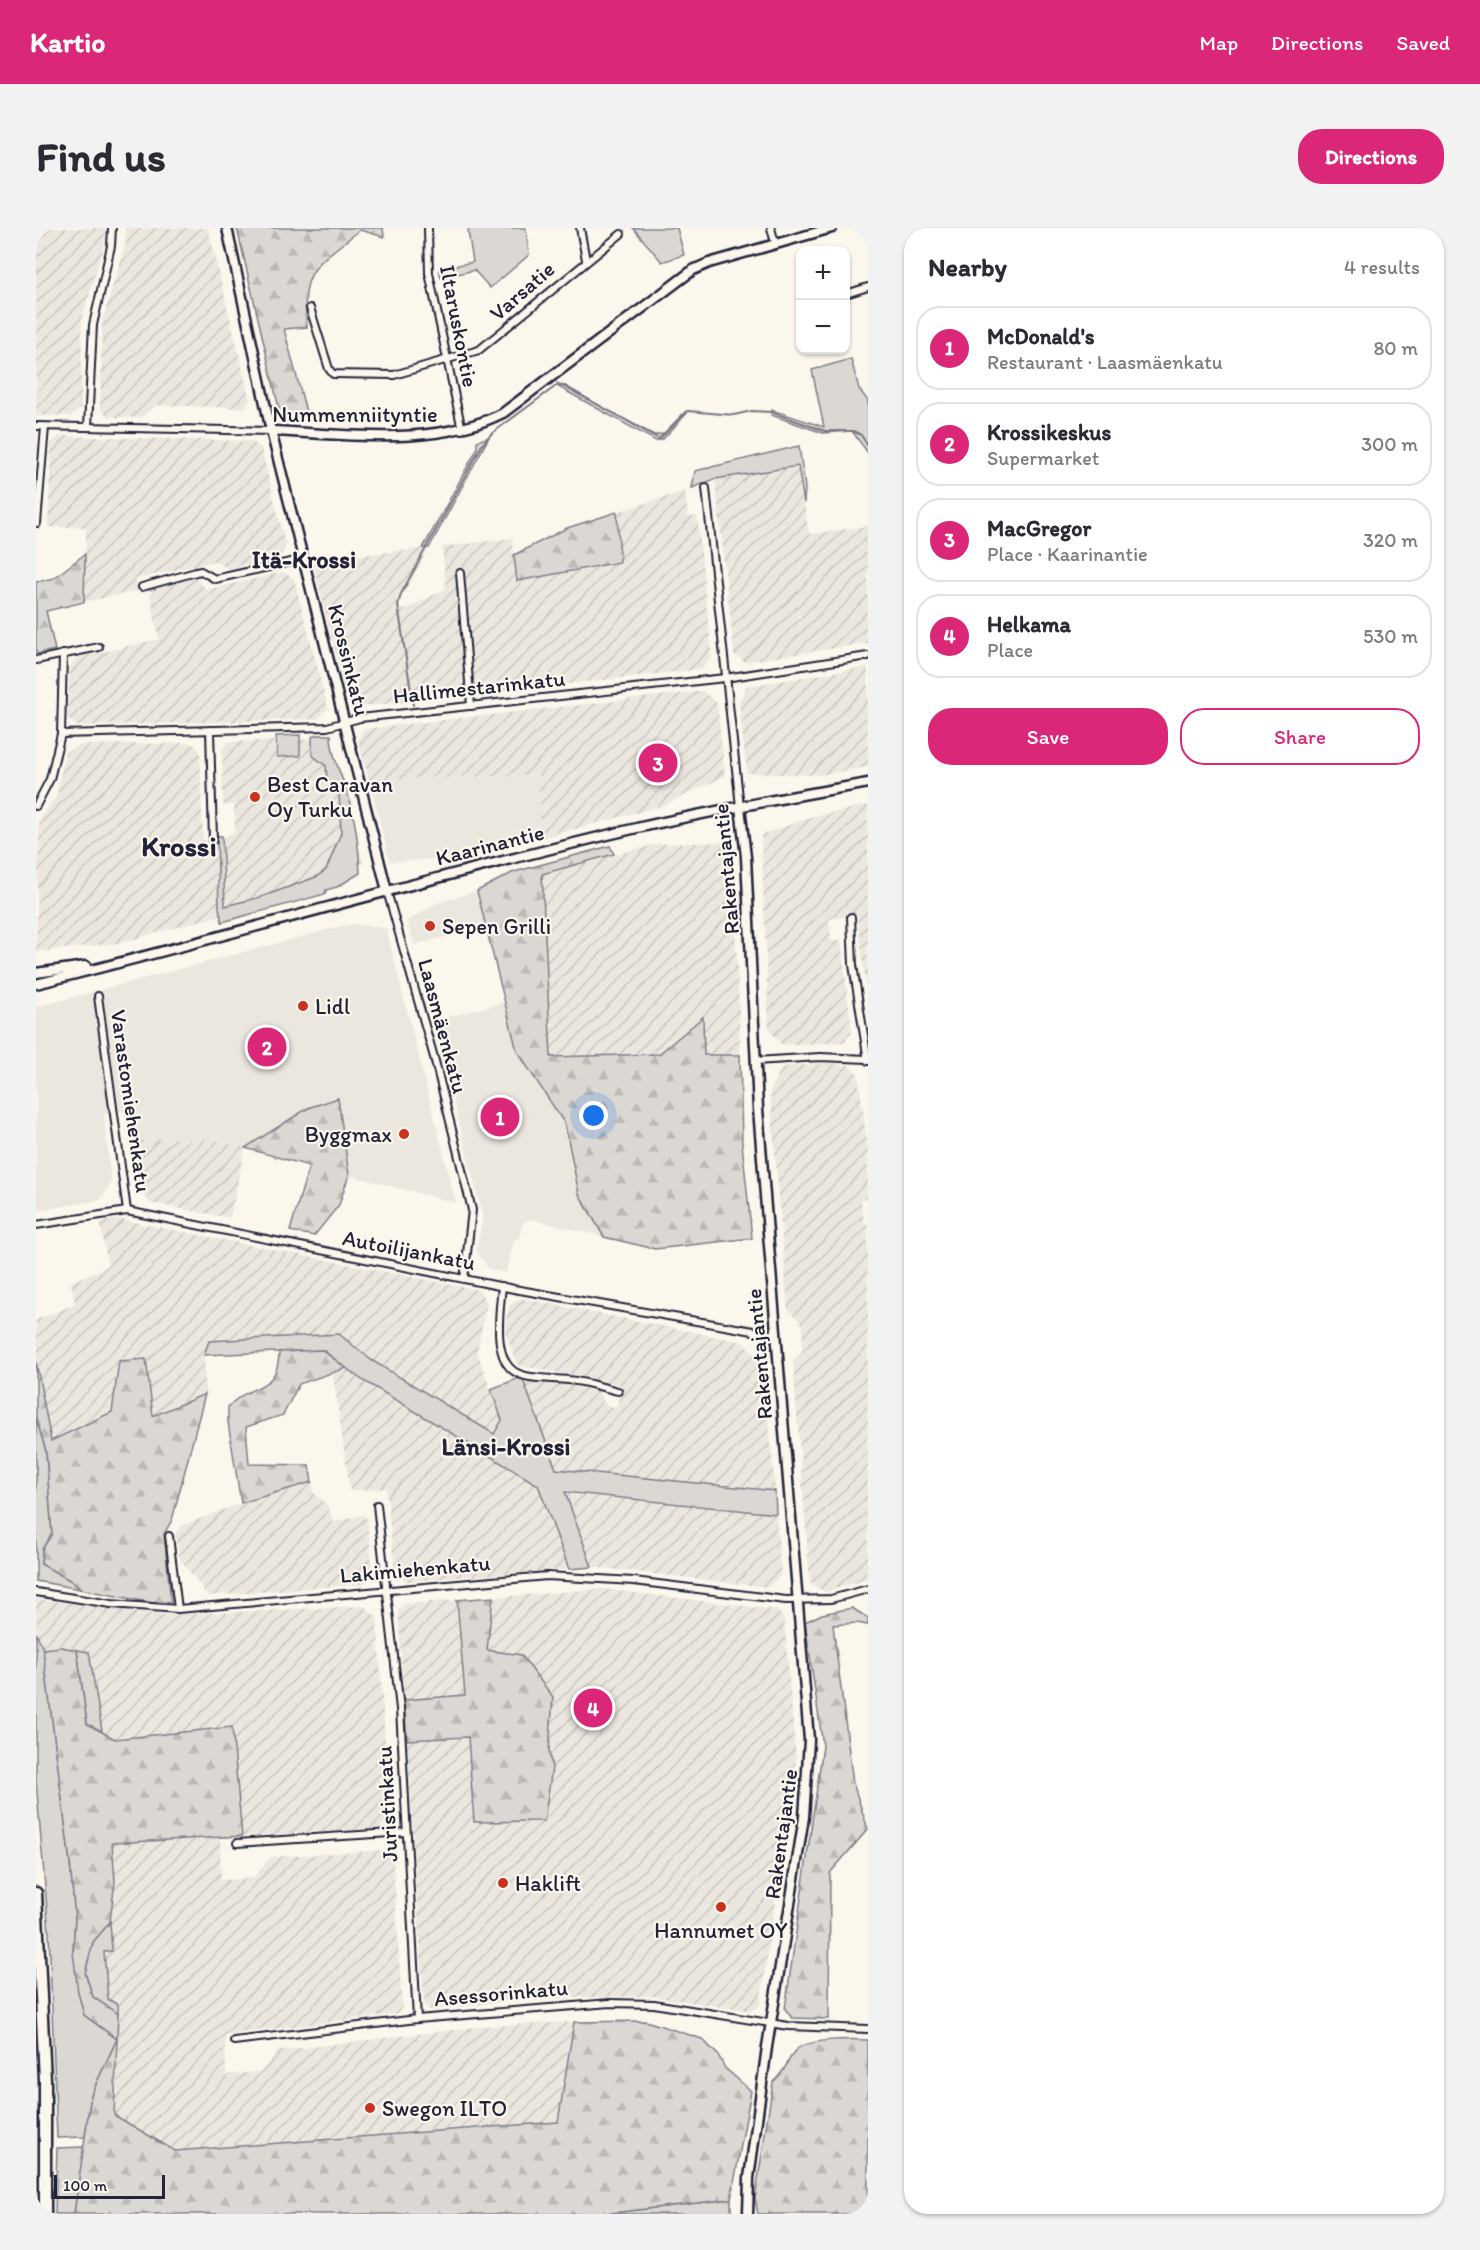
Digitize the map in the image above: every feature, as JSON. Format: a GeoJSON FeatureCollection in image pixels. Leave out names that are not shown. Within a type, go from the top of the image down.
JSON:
{"type":"FeatureCollection","features":[{"type":"Feature","properties":{"kind":"highway"},"geometry":{"type":"LineString","coordinates":[[36,1893],[45,2080],[45,2214]]}},
{"type":"Feature","properties":{"kind":"street"},"geometry":{"type":"LineString","coordinates":[[88,427],[93,325],[111,246],[112,228]]}},
{"type":"Feature","properties":{"kind":"street","name":"Krossinkatu"},"geometry":{"type":"LineString","coordinates":[[227,228],[271,432],[387,891]]}},
{"type":"Feature","properties":{"kind":"street","name":"Iltaruskontie"},"geometry":{"type":"LineString","coordinates":[[428,228],[429,273],[462,430]]}},
{"type":"Feature","properties":{"kind":"street","name":"Varsatie"},"geometry":{"type":"LineString","coordinates":[[580,228],[586,260]]}},
{"type":"Feature","properties":{"kind":"street"},"geometry":{"type":"LineString","coordinates":[[771,228],[775,243]]}},
{"type":"Feature","properties":{"kind":"street","name":"Nummenniityntie"},"geometry":{"type":"LineString","coordinates":[[36,426],[412,435],[462,430],[503,413],[678,280],[709,263],[832,228]]}},
{"type":"Feature","properties":{"kind":"street","name":"Varsatie"},"geometry":{"type":"LineString","coordinates":[[310,308],[329,369],[333,374],[385,376],[447,361],[484,348],[586,260],[621,234]]}},
{"type":"Feature","properties":{"kind":"street"},"geometry":{"type":"LineString","coordinates":[[850,293],[868,288]]}},
{"type":"Feature","properties":{"kind":"street"},"geometry":{"type":"LineString","coordinates":[[38,523],[45,427]]}},
{"type":"Feature","properties":{"kind":"street","name":"Rakentajantie"},"geometry":{"type":"LineString","coordinates":[[706,488],[746,857],[755,1061],[809,1760],[804,1817],[749,2178],[748,2214]]}},
{"type":"Feature","properties":{"kind":"street"},"geometry":{"type":"LineString","coordinates":[[142,587],[201,571],[215,579],[304,559]]}},
{"type":"Feature","properties":{"kind":"street"},"geometry":{"type":"LineString","coordinates":[[459,573],[471,706]]}},
{"type":"Feature","properties":{"kind":"street"},"geometry":{"type":"LineString","coordinates":[[36,660],[99,647]]}},
{"type":"Feature","properties":{"kind":"street"},"geometry":{"type":"LineString","coordinates":[[36,806],[50,779],[61,734],[63,654]]}},
{"type":"Feature","properties":{"kind":"street","name":"Hallimestarinkatu"},"geometry":{"type":"LineString","coordinates":[[61,734],[327,727],[346,722],[471,706],[725,678],[868,656]]}},
{"type":"Feature","properties":{"kind":"street"},"geometry":{"type":"LineString","coordinates":[[210,730],[213,840]]}},
{"type":"Feature","properties":{"kind":"street","name":"Kaarinantie"},"geometry":{"type":"LineString","coordinates":[[36,984],[226,936],[387,891],[637,828],[868,783]]}},
{"type":"Feature","properties":{"kind":"street","name":"Laasmäenkatu"},"geometry":{"type":"LineString","coordinates":[[387,891],[435,1061],[472,1210],[464,1279]]}},
{"type":"Feature","properties":{"kind":"street"},"geometry":{"type":"LineString","coordinates":[[755,1061],[820,1057],[868,1060],[854,965],[851,917]]}},
{"type":"Feature","properties":{"kind":"street","name":"Kaarinantie"},"geometry":{"type":"LineString","coordinates":[[36,973],[125,960]]}},
{"type":"Feature","properties":{"kind":"street","name":"Varastomiehenkatu"},"geometry":{"type":"LineString","coordinates":[[98,996],[127,1211]]}},
{"type":"Feature","properties":{"kind":"street","name":"Autoilijankatu"},"geometry":{"type":"LineString","coordinates":[[36,1225],[127,1211],[464,1279],[776,1335]]}},
{"type":"Feature","properties":{"kind":"street"},"geometry":{"type":"LineString","coordinates":[[502,1286],[498,1330],[506,1360],[512,1369],[525,1375],[572,1380],[618,1391]]}},
{"type":"Feature","properties":{"kind":"street","name":"Juristinkatu"},"geometry":{"type":"LineString","coordinates":[[377,1505],[400,1709],[417,2019]]}},
{"type":"Feature","properties":{"kind":"street"},"geometry":{"type":"LineString","coordinates":[[169,1536],[178,1609]]}},
{"type":"Feature","properties":{"kind":"street","name":"Lakimiehenkatu"},"geometry":{"type":"LineString","coordinates":[[36,1592],[134,1607],[178,1609],[385,1588],[547,1576],[634,1581],[797,1600],[831,1599],[868,1589]]}},
{"type":"Feature","properties":{"kind":"street"},"geometry":{"type":"LineString","coordinates":[[237,1843],[406,1833]]}},
{"type":"Feature","properties":{"kind":"street","name":"Asessorinkatu"},"geometry":{"type":"LineString","coordinates":[[234,2041],[417,2019],[610,2003],[654,2004],[771,2024],[868,2029]]}},
{"type":"Feature","properties":{"kind":"shaded area"},"geometry":{"type":"Polygon","coordinates":[[[36,228],[105,228],[106,239],[82,319],[81,408],[71,416],[36,416],[36,228]]]}},
{"type":"Feature","properties":{"kind":"shaded area"},"geometry":{"type":"Polygon","coordinates":[[[125,228],[208,228],[250,400],[244,408],[156,405],[140,418],[109,417],[100,408],[102,322],[126,241],[125,228]]]}},
{"type":"Feature","properties":{"kind":"shaded area"},"geometry":{"type":"Polygon","coordinates":[[[59,436],[252,441],[261,448],[286,546],[279,557],[228,569],[215,561],[136,579],[138,591],[84,602],[86,527],[48,527],[51,443],[59,436]]]}},
{"type":"Feature","properties":{"kind":"shaded area"},"geometry":{"type":"Polygon","coordinates":[[[798,466],[809,534],[868,526],[868,643],[744,662],[734,654],[715,479],[798,466]]]}},
{"type":"Feature","properties":{"kind":"shaded area"},"geometry":{"type":"Polygon","coordinates":[[[685,491],[688,517],[697,516],[712,657],[702,669],[358,707],[347,697],[312,560],[429,548],[399,601],[401,611],[446,589],[442,547],[512,538],[514,554],[567,528],[685,491]]]}},
{"type":"Feature","properties":{"kind":"shaded area"},"geometry":{"type":"Polygon","coordinates":[[[283,572],[294,579],[328,708],[317,719],[76,726],[67,717],[70,667],[77,658],[159,639],[150,595],[156,586],[195,577],[207,590],[283,572]]]}},
{"type":"Feature","properties":{"kind":"shaded area"},"geometry":{"type":"Polygon","coordinates":[[[868,667],[868,767],[819,775],[747,773],[739,702],[747,686],[868,667]]]}},
{"type":"Feature","properties":{"kind":"shaded area"},"geometry":{"type":"Polygon","coordinates":[[[703,691],[717,703],[725,776],[665,805],[541,838],[539,775],[369,780],[358,739],[364,729],[703,691]]]}},
{"type":"Feature","properties":{"kind":"shaded area"},"geometry":{"type":"Polygon","coordinates":[[[323,739],[332,744],[363,863],[283,898],[120,943],[36,952],[39,820],[56,797],[65,753],[78,745],[192,743],[200,751],[203,840],[220,840],[235,831],[234,805],[223,805],[222,750],[228,742],[323,739]]]}},
{"type":"Feature","properties":{"kind":"shaded area"},"geometry":{"type":"Polygon","coordinates":[[[540,775],[541,838],[466,857],[390,862],[369,780],[540,775]]]}},
{"type":"Feature","properties":{"kind":"shaded area"},"geometry":{"type":"Polygon","coordinates":[[[868,805],[868,999],[857,915],[829,919],[831,941],[841,940],[852,1033],[843,1042],[782,1045],[769,1030],[761,835],[811,817],[868,805]]]}},
{"type":"Feature","properties":{"kind":"shaded area"},"geometry":{"type":"Polygon","coordinates":[[[731,842],[739,1008],[742,1144],[551,1057],[542,874],[657,844],[731,842]]]}},
{"type":"Feature","properties":{"kind":"shaded area"},"geometry":{"type":"Polygon","coordinates":[[[477,891],[486,926],[414,945],[407,921],[437,903],[477,891]]]}},
{"type":"Feature","properties":{"kind":"shaded area"},"geometry":{"type":"Polygon","coordinates":[[[350,924],[386,928],[456,1203],[329,1170],[316,1105],[245,1148],[211,1139],[169,1138],[129,1142],[125,1111],[104,1114],[111,1183],[100,1200],[36,1211],[36,1007],[350,924]]]}},
{"type":"Feature","properties":{"kind":"shaded area"},"geometry":{"type":"Polygon","coordinates":[[[505,1002],[517,1051],[565,1124],[579,1194],[604,1237],[530,1219],[522,1224],[519,1239],[514,1239],[506,1273],[489,1269],[476,1251],[483,1217],[433,1021],[505,1002]]]}},
{"type":"Feature","properties":{"kind":"shaded area"},"geometry":{"type":"Polygon","coordinates":[[[827,1063],[848,1065],[858,1074],[868,1149],[868,1199],[861,1200],[864,1223],[868,1223],[868,1579],[825,1592],[810,1583],[793,1362],[802,1352],[803,1325],[788,1309],[770,1092],[782,1067],[827,1063]]]}},
{"type":"Feature","properties":{"kind":"shaded area"},"geometry":{"type":"Polygon","coordinates":[[[169,1138],[211,1139],[245,1148],[230,1218],[150,1203],[133,1179],[129,1142],[169,1138]]]}},
{"type":"Feature","properties":{"kind":"shaded area"},"geometry":{"type":"Polygon","coordinates":[[[118,1219],[479,1290],[487,1302],[477,1352],[502,1420],[494,1434],[371,1360],[339,1334],[209,1341],[204,1355],[205,1394],[194,1434],[51,1442],[36,1362],[36,1320],[75,1304],[71,1282],[108,1266],[100,1222],[118,1219]]]}},
{"type":"Feature","properties":{"kind":"shaded area"},"geometry":{"type":"Polygon","coordinates":[[[520,1298],[743,1342],[764,1364],[775,1491],[556,1469],[522,1377],[598,1391],[606,1405],[617,1408],[621,1385],[517,1365],[504,1329],[509,1306],[520,1298]]]}},
{"type":"Feature","properties":{"kind":"shaded area"},"geometry":{"type":"Polygon","coordinates":[[[346,1368],[538,1485],[569,1569],[407,1581],[395,1571],[386,1488],[350,1491],[333,1373],[346,1368]]]}},
{"type":"Feature","properties":{"kind":"shaded area"},"geometry":{"type":"Polygon","coordinates":[[[312,1482],[313,1492],[328,1506],[333,1522],[363,1515],[367,1519],[373,1573],[363,1584],[208,1596],[180,1559],[175,1535],[181,1526],[255,1498],[312,1482]]]}},
{"type":"Feature","properties":{"kind":"shaded area"},"geometry":{"type":"Polygon","coordinates":[[[564,1492],[776,1514],[781,1575],[768,1587],[592,1567],[564,1492]]]}},
{"type":"Feature","properties":{"kind":"shaded area"},"geometry":{"type":"Polygon","coordinates":[[[602,1589],[777,1610],[784,1619],[796,1760],[760,2005],[751,2011],[649,1996],[523,1999],[431,2010],[424,2005],[398,1611],[404,1604],[602,1589]]]}},
{"type":"Feature","properties":{"kind":"shaded area"},"geometry":{"type":"Polygon","coordinates":[[[36,1599],[168,1615],[364,1606],[377,1617],[390,1818],[381,1828],[220,1838],[221,1880],[253,1878],[271,1857],[385,1850],[393,1858],[402,2007],[396,2014],[225,2035],[226,2075],[262,2071],[278,2051],[485,2026],[574,2022],[558,2122],[175,2151],[114,2115],[118,2004],[108,1999],[104,1951],[112,1950],[110,1922],[115,1881],[102,1731],[90,1652],[61,1647],[43,1649],[36,1634],[36,1599]]]}},
{"type":"Feature","properties":{"kind":"green space"},"geometry":{"type":"Polygon","coordinates":[[[237,228],[383,228],[384,237],[360,230],[323,260],[309,279],[305,307],[307,327],[284,329],[308,419],[281,417],[237,228]]]}},
{"type":"Feature","properties":{"kind":"green space"},"geometry":{"type":"Polygon","coordinates":[[[470,228],[526,228],[529,255],[490,288],[474,270],[441,278],[439,269],[473,262],[468,231],[470,228]]]}},
{"type":"Feature","properties":{"kind":"green space"},"geometry":{"type":"Polygon","coordinates":[[[633,228],[677,228],[684,255],[662,262],[633,228]]]}},
{"type":"Feature","properties":{"kind":"green space"},"geometry":{"type":"Polygon","coordinates":[[[851,359],[859,389],[868,401],[868,453],[852,431],[823,433],[771,415],[772,410],[824,427],[812,370],[851,359]]]}},
{"type":"Feature","properties":{"kind":"green space"},"geometry":{"type":"Polygon","coordinates":[[[557,383],[654,435],[663,434],[686,411],[687,413],[663,439],[656,441],[557,386],[557,383]]]}},
{"type":"Feature","properties":{"kind":"green space"},"geometry":{"type":"Polygon","coordinates":[[[489,437],[429,548],[423,548],[477,449],[477,441],[489,437]]]}},
{"type":"Feature","properties":{"kind":"green space"},"geometry":{"type":"Polygon","coordinates":[[[799,446],[805,487],[804,503],[798,466],[715,479],[692,488],[695,471],[799,446]]]}},
{"type":"Feature","properties":{"kind":"green space"},"geometry":{"type":"Polygon","coordinates":[[[617,512],[620,562],[517,581],[514,555],[567,528],[617,512]]]}},
{"type":"Feature","properties":{"kind":"green space"},"geometry":{"type":"Polygon","coordinates":[[[85,554],[84,602],[46,611],[55,650],[36,654],[36,582],[54,578],[85,554]]]}},
{"type":"Feature","properties":{"kind":"green space"},"geometry":{"type":"Polygon","coordinates":[[[300,735],[300,756],[277,757],[276,736],[300,735]]]}},
{"type":"Feature","properties":{"kind":"green space"},"geometry":{"type":"Polygon","coordinates":[[[331,735],[335,759],[354,816],[360,873],[337,887],[326,890],[325,894],[222,922],[219,908],[217,836],[222,836],[225,906],[261,897],[316,877],[326,870],[341,833],[339,792],[327,779],[326,766],[312,755],[312,737],[331,735]]]}},
{"type":"Feature","properties":{"kind":"green space"},"geometry":{"type":"Polygon","coordinates":[[[610,846],[614,854],[542,874],[551,1057],[659,1054],[703,1017],[704,1055],[740,1055],[742,1144],[752,1238],[655,1249],[604,1237],[579,1194],[565,1124],[517,1051],[477,891],[514,872],[610,846]]]}},
{"type":"Feature","properties":{"kind":"green space"},"geometry":{"type":"Polygon","coordinates":[[[338,1098],[349,1175],[339,1205],[314,1236],[290,1231],[309,1166],[245,1148],[308,1108],[338,1098]]]}},
{"type":"Feature","properties":{"kind":"green space"},"geometry":{"type":"Polygon","coordinates":[[[339,1334],[371,1360],[494,1434],[502,1420],[491,1389],[522,1377],[556,1469],[775,1491],[776,1514],[565,1492],[592,1567],[569,1569],[538,1485],[359,1378],[323,1350],[204,1355],[209,1341],[339,1334]]]}},
{"type":"Feature","properties":{"kind":"green space"},"geometry":{"type":"Polygon","coordinates":[[[322,1350],[346,1368],[299,1384],[283,1415],[246,1427],[249,1464],[309,1465],[312,1482],[241,1503],[228,1422],[228,1407],[237,1399],[269,1381],[278,1365],[279,1352],[322,1350]]]}},
{"type":"Feature","properties":{"kind":"green space"},"geometry":{"type":"Polygon","coordinates":[[[146,1359],[153,1416],[205,1394],[172,1520],[164,1534],[171,1602],[153,1603],[80,1589],[70,1580],[41,1564],[42,1549],[52,1534],[46,1451],[36,1418],[36,1362],[51,1441],[112,1412],[119,1361],[146,1359]]]}},
{"type":"Feature","properties":{"kind":"green space"},"geometry":{"type":"Polygon","coordinates":[[[36,1418],[46,1451],[52,1534],[42,1549],[41,1564],[70,1580],[80,1589],[36,1581],[36,1418]]]}},
{"type":"Feature","properties":{"kind":"green space"},"geometry":{"type":"Polygon","coordinates":[[[493,1597],[487,1650],[521,1655],[553,1697],[549,1752],[552,1768],[544,1821],[474,1822],[468,1737],[407,1740],[404,1700],[465,1695],[457,1600],[493,1597]]]}},
{"type":"Feature","properties":{"kind":"green space"},"geometry":{"type":"Polygon","coordinates":[[[852,1608],[868,1618],[868,1625],[857,1623],[833,1625],[853,1783],[868,1829],[830,1873],[829,2019],[792,2018],[785,2009],[823,1746],[805,1622],[822,1614],[852,1608]]]}},
{"type":"Feature","properties":{"kind":"green space"},"geometry":{"type":"Polygon","coordinates":[[[36,1633],[43,1649],[70,1862],[75,1918],[73,1952],[84,2015],[117,2039],[91,2095],[85,2137],[57,2138],[49,1933],[36,1781],[36,1633]]]}},
{"type":"Feature","properties":{"kind":"green space"},"geometry":{"type":"Polygon","coordinates":[[[61,1647],[77,1650],[87,1724],[115,1739],[232,1727],[242,1836],[112,1843],[115,1881],[110,1922],[93,1942],[85,1973],[93,1997],[118,2014],[114,2115],[175,2151],[558,2122],[574,2022],[646,2021],[702,2039],[718,2055],[725,2068],[751,2091],[731,2199],[603,2214],[74,2214],[91,2095],[117,2039],[84,2015],[78,1992],[73,1952],[75,1918],[70,1862],[43,1649],[61,1647]]]}},
{"type":"Feature","properties":{"kind":"green space"},"geometry":{"type":"Polygon","coordinates":[[[77,1650],[89,1652],[102,1731],[87,1724],[77,1650]]]}},
{"type":"Feature","properties":{"kind":"green space"},"geometry":{"type":"Polygon","coordinates":[[[110,1922],[112,1951],[104,1952],[108,1999],[118,2005],[118,2014],[93,1997],[85,1973],[93,1942],[110,1922]]]}},
{"type":"Feature","properties":{"kind":"green space"},"geometry":{"type":"Polygon","coordinates":[[[829,2040],[868,2040],[868,2214],[758,2214],[755,2199],[773,2082],[799,2047],[829,2040]]]}},
{"type":"Feature","properties":{"kind":"green space"},"geometry":{"type":"Polygon","coordinates":[[[84,2147],[74,2214],[55,2214],[57,2148],[84,2147]]]}},
{"type":"Feature","properties":{"kind":"green space"},"geometry":{"type":"Polygon","coordinates":[[[731,2199],[731,2214],[603,2214],[731,2199]]]}},
{"type":"Feature","properties":{"kind":"waterway"},"geometry":{"type":"LineString","coordinates":[[413,705],[398,605],[401,594],[482,445],[491,434],[556,386],[565,386],[659,439],[688,411],[734,415],[752,411],[771,412],[825,431],[853,431],[861,435],[868,446]]}},
{"type":"Feature","properties":{"kind":"place","name":"MacGregor"},"geometry":{"type":"Point","coordinates":[658,763]}},
{"type":"Feature","properties":{"kind":"place","name":"Best Caravan Oy Turku"},"geometry":{"type":"Point","coordinates":[255,797]}},
{"type":"Feature","properties":{"kind":"place","name":"Sepen Grilli"},"geometry":{"type":"Point","coordinates":[430,926]}},
{"type":"Feature","properties":{"kind":"place","name":"Lidl"},"geometry":{"type":"Point","coordinates":[303,1006]}},
{"type":"Feature","properties":{"kind":"place","name":"Krossikeskus"},"geometry":{"type":"Point","coordinates":[267,1047]}},
{"type":"Feature","properties":{"kind":"place","name":"McDonald's"},"geometry":{"type":"Point","coordinates":[500,1117]}},
{"type":"Feature","properties":{"kind":"place","name":"Byggmax"},"geometry":{"type":"Point","coordinates":[404,1134]}},
{"type":"Feature","properties":{"kind":"place","name":"Helkama"},"geometry":{"type":"Point","coordinates":[593,1708]}},
{"type":"Feature","properties":{"kind":"place","name":"Haklift"},"geometry":{"type":"Point","coordinates":[503,1883]}},
{"type":"Feature","properties":{"kind":"place","name":"Hannumet OY"},"geometry":{"type":"Point","coordinates":[721,1907]}},
{"type":"Feature","properties":{"kind":"place","name":"Swegon ILTO"},"geometry":{"type":"Point","coordinates":[370,2108]}},
{"type":"Feature","properties":{"kind":"district","name":"Itä-Krossi"},"geometry":{"type":"Point","coordinates":[304,559]}},
{"type":"Feature","properties":{"kind":"district","name":"Krossi"},"geometry":{"type":"Point","coordinates":[179,846]}},
{"type":"Feature","properties":{"kind":"district","name":"Länsi-Krossi"},"geometry":{"type":"Point","coordinates":[506,1446]}}]}
